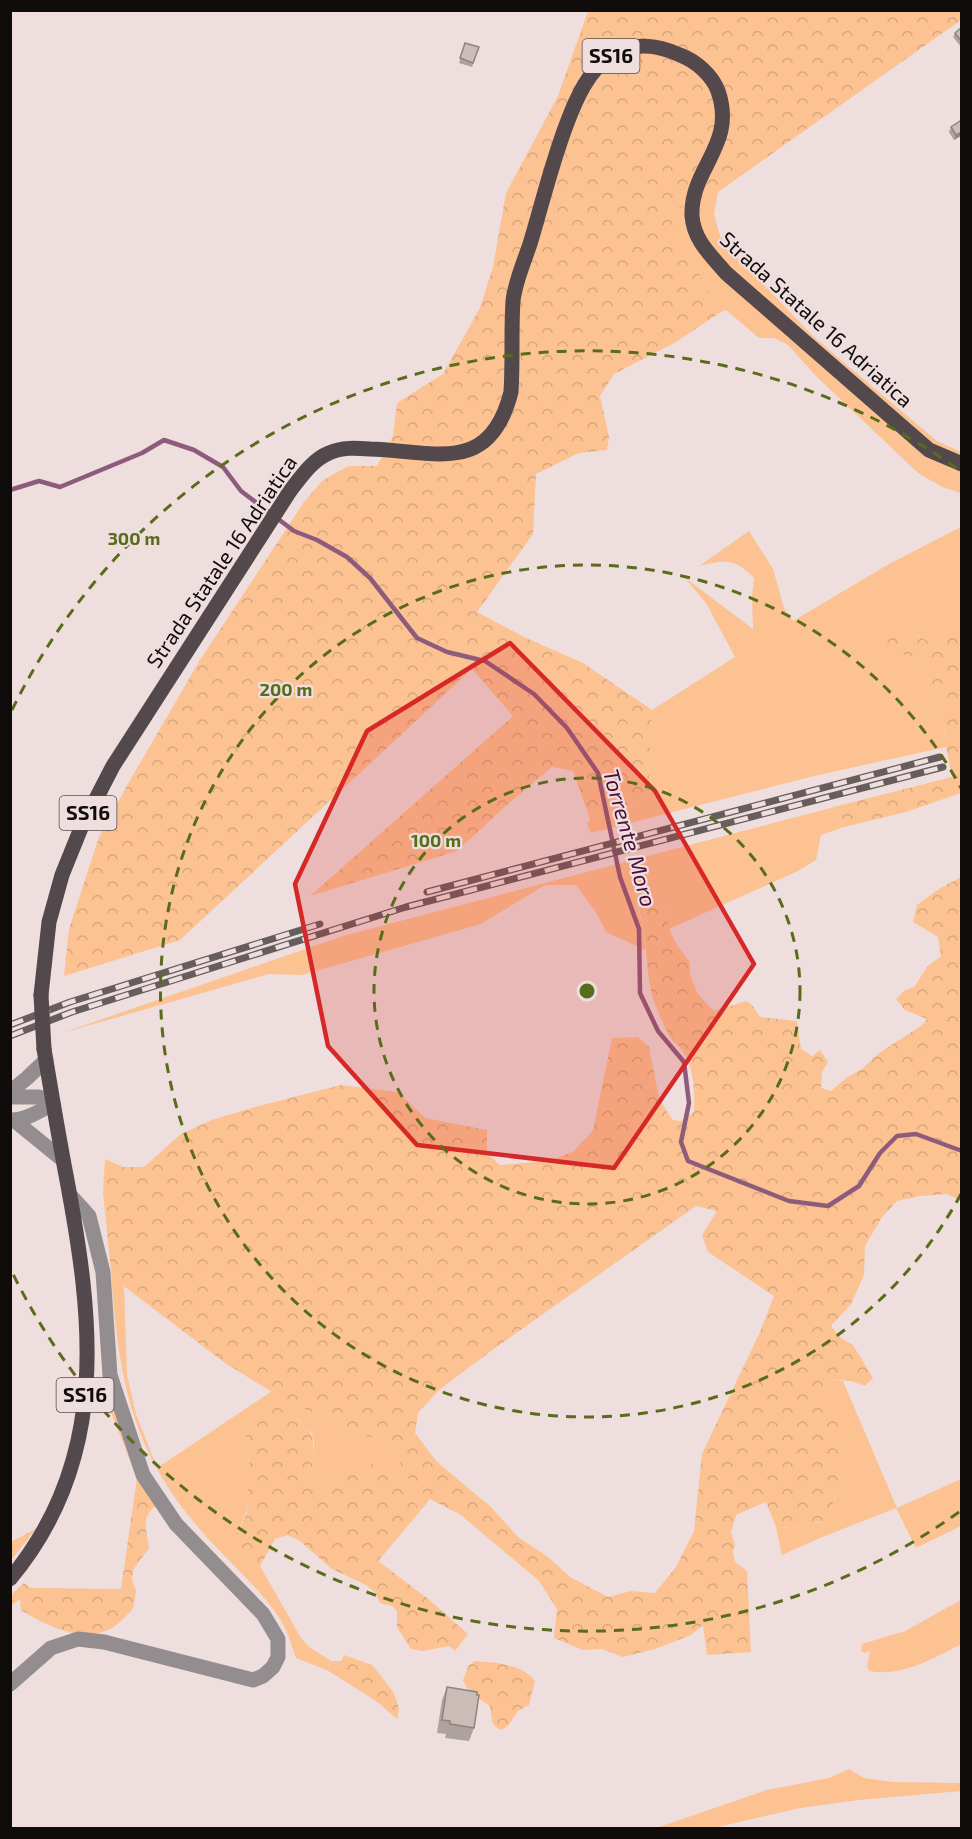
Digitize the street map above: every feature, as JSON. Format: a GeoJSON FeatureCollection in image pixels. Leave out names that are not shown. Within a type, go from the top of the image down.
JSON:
{"type":"FeatureCollection","features":[{"type":"Feature","properties":{"kind":"main road","name":"Strada Statale 16 Adriatica"},"geometry":{"type":"LineString","coordinates":[[63,1160],[45,1054],[41,995],[50,922],[62,875],[81,828],[113,766],[186,651],[290,491],[314,463],[330,452],[350,448],[454,454],[475,447],[488,439],[497,427],[508,406],[512,376],[513,299],[567,122],[590,76],[601,62],[618,52],[639,45],[651,45],[666,48],[687,57],[706,72],[716,86],[722,102],[724,119],[721,135],[693,201],[694,229],[699,242],[726,273],[929,450],[962,464]]}},
{"type":"Feature","properties":{"kind":"main road","name":"SS16"},"geometry":{"type":"LineString","coordinates":[[10,1579],[28,1556],[51,1519],[65,1489],[81,1429],[88,1331],[85,1293],[63,1160]]}},
{"type":"Feature","properties":{"kind":"street"},"geometry":{"type":"LineString","coordinates":[[10,1092],[27,1078],[45,1054]]}},
{"type":"Feature","properties":{"kind":"street"},"geometry":{"type":"LineString","coordinates":[[10,1097],[39,1096],[53,1104]]}},
{"type":"Feature","properties":{"kind":"street"},"geometry":{"type":"LineString","coordinates":[[53,1104],[13,1120],[63,1160]]}},
{"type":"Feature","properties":{"kind":"street"},"geometry":{"type":"LineString","coordinates":[[10,1684],[51,1648],[78,1639],[104,1642],[253,1680],[263,1676],[273,1667],[278,1657],[278,1639],[263,1614],[176,1524],[143,1475],[110,1375],[103,1272],[89,1216],[70,1195]]}},
{"type":"Feature","properties":{"kind":"street"},"geometry":{"type":"LineString","coordinates":[[85,1293],[97,1298],[107,1314]]}},
{"type":"Feature","properties":{"kind":"highlighted area"},"geometry":{"type":"Polygon","coordinates":[[[510,643],[655,791],[754,964],[614,1168],[417,1145],[328,1046],[295,884],[367,731],[510,643]]]}},
{"type":"Feature","properties":{"kind":"green space"},"geometry":{"type":"Polygon","coordinates":[[[588,11],[961,11],[961,20],[718,192],[671,212],[679,245],[704,281],[718,314],[676,342],[614,374],[600,396],[609,437],[607,450],[579,453],[536,474],[533,534],[477,612],[526,638],[583,663],[652,710],[649,788],[639,801],[590,819],[573,771],[552,767],[457,851],[310,896],[513,716],[472,669],[180,940],[64,976],[69,929],[99,837],[200,660],[304,502],[322,481],[348,466],[377,466],[393,436],[397,403],[443,374],[480,308],[493,267],[506,193],[558,96],[588,11]]]}},
{"type":"Feature","properties":{"kind":"green space"},"geometry":{"type":"Polygon","coordinates":[[[718,192],[714,214],[720,236],[737,257],[813,336],[937,441],[961,452],[961,493],[942,487],[918,473],[816,376],[788,345],[774,338],[759,338],[726,310],[718,314],[704,281],[678,245],[671,212],[718,192]]]}},
{"type":"Feature","properties":{"kind":"green space"},"geometry":{"type":"Polygon","coordinates":[[[961,527],[962,614],[958,627],[932,643],[911,633],[911,657],[934,661],[928,688],[942,708],[946,747],[814,776],[591,833],[587,824],[590,819],[639,801],[649,788],[652,710],[735,657],[706,603],[684,577],[753,629],[754,578],[741,567],[729,562],[699,566],[749,531],[773,569],[784,608],[793,621],[889,564],[961,527]]]}},
{"type":"Feature","properties":{"kind":"green space"},"geometry":{"type":"Polygon","coordinates":[[[961,614],[961,793],[906,812],[844,827],[838,819],[838,806],[952,777],[942,708],[928,688],[933,662],[898,653],[882,641],[888,628],[911,633],[932,643],[957,627],[961,614]]]}},
{"type":"Feature","properties":{"kind":"green space"},"geometry":{"type":"Polygon","coordinates":[[[838,806],[838,819],[844,827],[821,835],[816,860],[798,871],[669,929],[666,907],[637,905],[644,929],[645,950],[606,932],[597,914],[576,885],[545,885],[481,924],[302,975],[269,974],[62,1033],[343,936],[838,806]]]}},
{"type":"Feature","properties":{"kind":"green space"},"geometry":{"type":"Polygon","coordinates":[[[961,877],[961,1201],[947,1194],[897,1201],[882,1217],[865,1246],[864,1275],[851,1304],[831,1326],[841,1338],[853,1345],[873,1378],[865,1386],[851,1381],[830,1379],[820,1391],[826,1405],[837,1409],[842,1467],[851,1477],[841,1485],[825,1521],[795,1528],[776,1527],[766,1502],[736,1515],[731,1533],[735,1545],[733,1552],[735,1562],[747,1571],[751,1652],[707,1655],[703,1625],[691,1635],[655,1649],[623,1657],[602,1649],[583,1650],[554,1638],[557,1609],[539,1581],[461,1515],[430,1499],[407,1477],[391,1446],[288,1402],[225,1363],[125,1287],[111,1271],[103,1192],[105,1159],[123,1167],[144,1167],[181,1134],[212,1120],[255,1107],[341,1085],[398,1092],[425,1118],[487,1130],[487,1153],[500,1165],[550,1161],[574,1151],[593,1130],[612,1038],[638,1037],[649,1047],[658,1093],[673,1120],[681,1121],[694,1112],[694,1088],[689,1064],[686,1056],[672,1040],[653,999],[639,908],[640,894],[657,894],[666,907],[669,929],[689,961],[691,978],[698,994],[714,1011],[746,1001],[752,1005],[760,1017],[797,1021],[801,1049],[812,1056],[820,1050],[828,1062],[822,1072],[821,1088],[831,1091],[846,1078],[862,1069],[879,1053],[921,1026],[927,1019],[905,1010],[896,999],[904,991],[915,986],[927,967],[941,956],[938,937],[913,922],[917,905],[961,877]],[[696,1206],[495,1348],[439,1390],[418,1413],[415,1433],[437,1462],[491,1507],[518,1537],[548,1557],[570,1577],[608,1597],[631,1591],[655,1593],[676,1567],[694,1531],[702,1454],[760,1332],[774,1296],[708,1252],[702,1235],[717,1211],[696,1206]]]}},
{"type":"Feature","properties":{"kind":"green space"},"geometry":{"type":"Polygon","coordinates":[[[111,1271],[124,1285],[127,1375],[136,1414],[157,1468],[140,1433],[130,1403],[118,1340],[111,1271]]]}},
{"type":"Feature","properties":{"kind":"green space"},"geometry":{"type":"Polygon","coordinates":[[[830,1379],[843,1381],[897,1508],[961,1479],[961,1526],[916,1548],[896,1508],[782,1555],[776,1527],[795,1528],[825,1521],[841,1485],[850,1477],[842,1467],[841,1447],[820,1391],[830,1379]]]}},
{"type":"Feature","properties":{"kind":"green space"},"geometry":{"type":"Polygon","coordinates":[[[272,1391],[288,1402],[391,1446],[407,1477],[430,1499],[421,1510],[385,1471],[344,1474],[321,1485],[312,1477],[314,1443],[311,1432],[297,1419],[246,1435],[250,1488],[246,1513],[235,1537],[240,1561],[260,1566],[301,1638],[309,1647],[331,1661],[327,1670],[296,1658],[278,1616],[259,1591],[193,1521],[171,1492],[157,1468],[272,1391]]]}},
{"type":"Feature","properties":{"kind":"green space"},"geometry":{"type":"Polygon","coordinates":[[[105,1397],[111,1398],[158,1504],[146,1519],[149,1548],[133,1572],[133,1583],[136,1590],[133,1608],[112,1628],[99,1633],[73,1633],[46,1624],[21,1610],[20,1599],[11,1606],[11,1595],[24,1583],[31,1588],[121,1589],[137,1478],[105,1397]]]}},
{"type":"Feature","properties":{"kind":"green space"},"geometry":{"type":"Polygon","coordinates":[[[277,1407],[300,1422],[311,1434],[313,1441],[312,1476],[321,1485],[372,1464],[385,1471],[421,1510],[378,1561],[427,1598],[468,1634],[455,1651],[449,1646],[423,1651],[411,1649],[397,1627],[397,1611],[392,1606],[380,1603],[375,1592],[366,1585],[332,1569],[300,1541],[288,1535],[275,1539],[260,1566],[240,1561],[232,1554],[235,1537],[247,1513],[250,1466],[246,1435],[253,1417],[277,1407]]]}},
{"type":"Feature","properties":{"kind":"green space"},"geometry":{"type":"Polygon","coordinates":[[[37,1528],[11,1560],[11,1542],[37,1528]]]}},
{"type":"Feature","properties":{"kind":"green space"},"geometry":{"type":"Polygon","coordinates":[[[961,1600],[961,1644],[928,1661],[905,1669],[882,1672],[870,1671],[867,1667],[870,1651],[865,1653],[861,1651],[862,1644],[905,1631],[961,1600]]]}},
{"type":"Feature","properties":{"kind":"green space"},"geometry":{"type":"Polygon","coordinates":[[[344,1655],[372,1665],[394,1693],[399,1709],[397,1719],[376,1701],[327,1670],[331,1661],[341,1661],[344,1655]]]}},
{"type":"Feature","properties":{"kind":"green space"},"geometry":{"type":"Polygon","coordinates":[[[475,1661],[515,1667],[535,1681],[529,1705],[518,1711],[508,1726],[501,1730],[493,1723],[490,1706],[471,1692],[463,1680],[469,1665],[475,1661]]]}},
{"type":"Feature","properties":{"kind":"green space"},"geometry":{"type":"Polygon","coordinates":[[[849,1769],[864,1778],[893,1782],[961,1783],[961,1791],[800,1808],[714,1828],[656,1828],[767,1790],[829,1778],[849,1769]]]}},
{"type":"Feature","properties":{"kind":"building"},"geometry":{"type":"Polygon","coordinates":[[[962,27],[962,42],[955,33],[962,27]]]}},
{"type":"Feature","properties":{"kind":"building"},"geometry":{"type":"Polygon","coordinates":[[[465,43],[479,47],[473,63],[460,58],[465,43]]]}},
{"type":"Feature","properties":{"kind":"building"},"geometry":{"type":"Polygon","coordinates":[[[960,121],[962,132],[956,135],[951,127],[960,121]]]}},
{"type":"Feature","properties":{"kind":"building"},"geometry":{"type":"Polygon","coordinates":[[[447,1687],[477,1692],[479,1695],[474,1728],[450,1724],[450,1721],[442,1720],[447,1687]]]}},
{"type":"Feature","properties":{"kind":"waterway","name":"Torrente Moro"},"geometry":{"type":"LineString","coordinates":[[10,490],[39,481],[60,487],[142,453],[164,440],[194,450],[223,467],[241,491],[294,531],[317,540],[347,557],[370,578],[417,638],[447,652],[485,661],[534,694],[567,728],[598,773],[620,877],[639,929],[640,993],[658,1031],[684,1062],[689,1103],[681,1142],[688,1161],[789,1201],[828,1206],[859,1186],[880,1153],[897,1136],[916,1134],[962,1151]]}},
{"type":"Feature","properties":{"kind":"railway"},"geometry":{"type":"LineString","coordinates":[[427,892],[940,757]]}},
{"type":"Feature","properties":{"kind":"railway"},"geometry":{"type":"LineString","coordinates":[[10,1036],[72,1012],[406,907],[943,767]]}},
{"type":"Feature","properties":{"kind":"railway"},"geometry":{"type":"LineString","coordinates":[[10,1025],[70,1002],[320,924]]}}]}
